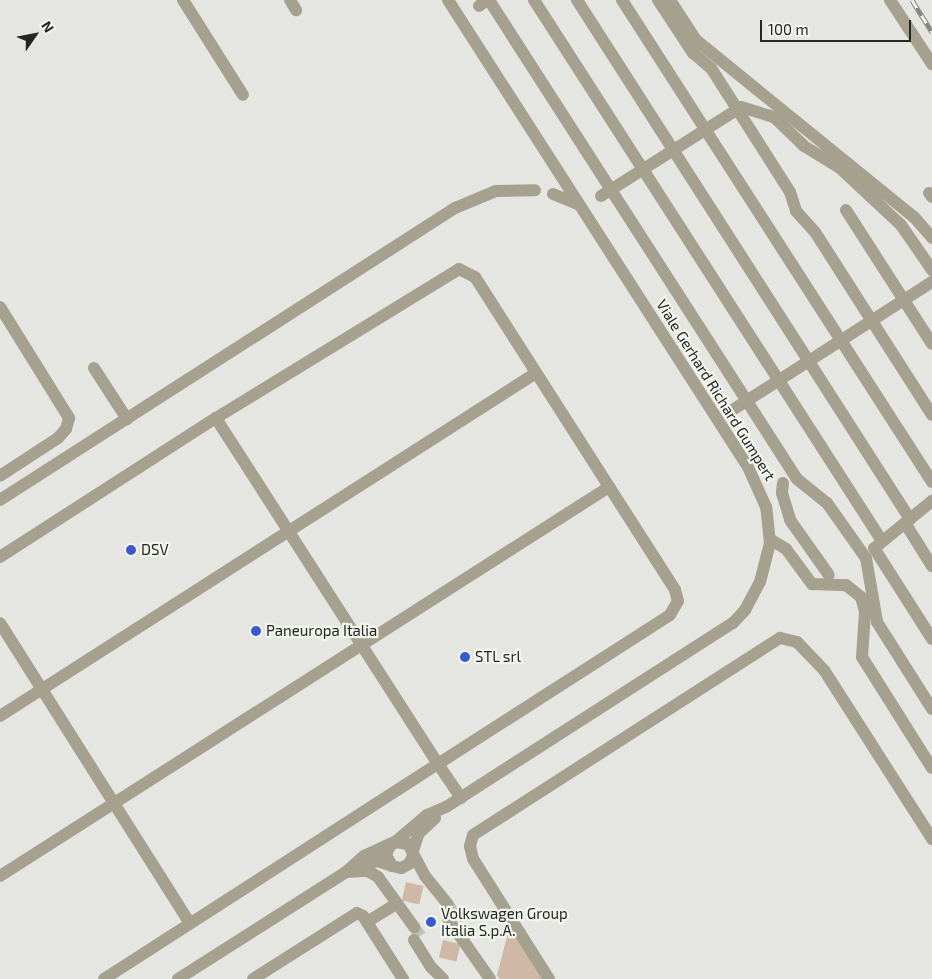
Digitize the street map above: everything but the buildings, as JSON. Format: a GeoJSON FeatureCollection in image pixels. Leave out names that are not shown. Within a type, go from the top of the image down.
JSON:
{"type":"FeatureCollection","features":[{"type":"Feature","properties":{"kind":"street"},"geometry":{"type":"LineString","coordinates":[[183,0],[243,95]]}},
{"type":"Feature","properties":{"kind":"street","name":"Viale Gerhard Richard Gumpert"},"geometry":{"type":"LineString","coordinates":[[413,854],[419,833],[446,808],[733,623],[745,610],[760,582],[770,539],[766,507],[756,482],[448,0]]}},
{"type":"Feature","properties":{"kind":"street"},"geometry":{"type":"LineString","coordinates":[[534,0],[779,381],[874,549],[932,639]]}},
{"type":"Feature","properties":{"kind":"street"},"geometry":{"type":"LineString","coordinates":[[577,0],[809,361],[907,521],[932,566]]}},
{"type":"Feature","properties":{"kind":"street"},"geometry":{"type":"LineString","coordinates":[[622,0],[932,482]]}},
{"type":"Feature","properties":{"kind":"street"},"geometry":{"type":"LineString","coordinates":[[658,0],[693,53],[711,68],[790,192],[796,211],[815,232],[932,415]]}},
{"type":"Feature","properties":{"kind":"street"},"geometry":{"type":"LineString","coordinates":[[670,0],[696,40],[914,217],[932,238]]}},
{"type":"Feature","properties":{"kind":"street"},"geometry":{"type":"LineString","coordinates":[[890,0],[932,64]]}},
{"type":"Feature","properties":{"kind":"street"},"geometry":{"type":"LineString","coordinates":[[485,2],[606,193],[800,482],[822,498],[874,549]]}},
{"type":"Feature","properties":{"kind":"street"},"geometry":{"type":"LineString","coordinates":[[606,193],[736,109],[771,115],[804,146],[840,168],[901,225],[932,270]]}},
{"type":"Feature","properties":{"kind":"street"},"geometry":{"type":"LineString","coordinates":[[0,500],[469,200],[508,189],[535,190]]}},
{"type":"Feature","properties":{"kind":"street"},"geometry":{"type":"LineString","coordinates":[[553,194],[578,204]]}},
{"type":"Feature","properties":{"kind":"street"},"geometry":{"type":"LineString","coordinates":[[846,210],[932,344]]}},
{"type":"Feature","properties":{"kind":"street"},"geometry":{"type":"LineString","coordinates":[[0,558],[216,418],[459,269],[475,278],[675,590],[678,600],[676,609],[104,979]]}},
{"type":"Feature","properties":{"kind":"street"},"geometry":{"type":"LineString","coordinates":[[734,409],[932,282]]}},
{"type":"Feature","properties":{"kind":"street"},"geometry":{"type":"LineString","coordinates":[[0,308],[69,418],[66,428],[58,438],[0,476]]}},
{"type":"Feature","properties":{"kind":"street"},"geometry":{"type":"LineString","coordinates":[[94,368],[127,419]]}},
{"type":"Feature","properties":{"kind":"street"},"geometry":{"type":"LineString","coordinates":[[0,716],[536,373]]}},
{"type":"Feature","properties":{"kind":"street"},"geometry":{"type":"LineString","coordinates":[[216,418],[363,643],[460,798]]}},
{"type":"Feature","properties":{"kind":"street"},"geometry":{"type":"LineString","coordinates":[[778,450],[783,483],[782,492],[790,520],[829,575]]}},
{"type":"Feature","properties":{"kind":"street"},"geometry":{"type":"LineString","coordinates":[[783,483],[822,498]]}},
{"type":"Feature","properties":{"kind":"street"},"geometry":{"type":"LineString","coordinates":[[0,876],[609,487]]}},
{"type":"Feature","properties":{"kind":"street"},"geometry":{"type":"LineString","coordinates":[[932,501],[874,549],[870,570],[877,622],[932,709]]}},
{"type":"Feature","properties":{"kind":"street"},"geometry":{"type":"LineString","coordinates":[[770,539],[786,549],[812,584],[846,585],[858,593],[865,612],[862,657],[932,768]]}},
{"type":"Feature","properties":{"kind":"street"},"geometry":{"type":"LineString","coordinates":[[0,623],[190,923]]}},
{"type":"Feature","properties":{"kind":"street"},"geometry":{"type":"LineString","coordinates":[[549,979],[473,859],[470,846],[473,835],[780,638],[791,639],[803,646],[824,670],[932,839]]}},
{"type":"Feature","properties":{"kind":"street","name":"Viale Gerhard Richard Gumpert"},"geometry":{"type":"LineString","coordinates":[[178,979],[346,872],[364,856],[394,843],[427,815],[446,808]]}},
{"type":"Feature","properties":{"kind":"street"},"geometry":{"type":"LineString","coordinates":[[413,854],[405,867],[392,866],[386,855],[394,843],[408,844],[466,946],[475,954],[490,979]]}},
{"type":"Feature","properties":{"kind":"street","name":"Viale Gerhard Richard Gumpert"},"geometry":{"type":"LineString","coordinates":[[346,872],[378,861],[392,866]]}},
{"type":"Feature","properties":{"kind":"street"},"geometry":{"type":"LineString","coordinates":[[346,872],[372,873],[414,934],[431,967],[442,977]]}},
{"type":"Feature","properties":{"kind":"street"},"geometry":{"type":"LineString","coordinates":[[367,922],[393,902]]}},
{"type":"Feature","properties":{"kind":"street"},"geometry":{"type":"LineString","coordinates":[[253,979],[355,914],[361,914],[367,922],[403,979]]}},
{"type":"Feature","properties":{"kind":"shaded area"},"geometry":{"type":"Polygon","coordinates":[[[406,882],[424,886],[419,905],[402,901],[406,882]]]}},
{"type":"Feature","properties":{"kind":"shaded area"},"geometry":{"type":"Polygon","coordinates":[[[510,925],[544,979],[500,979],[497,975],[510,925]]]}},
{"type":"Feature","properties":{"kind":"shaded area"},"geometry":{"type":"Polygon","coordinates":[[[443,940],[461,944],[456,962],[439,958],[443,940]]]}},
{"type":"Feature","properties":{"kind":"tunnel"},"geometry":{"type":"LineString","coordinates":[[448,904],[454,915]]}},
{"type":"Feature","properties":{"kind":"tunnel"},"geometry":{"type":"LineString","coordinates":[[414,927],[420,936]]}},
{"type":"Feature","properties":{"kind":"railway"},"geometry":{"type":"LineString","coordinates":[[912,0],[932,32]]}},
{"type":"Feature","properties":{"kind":"place","name":"DSV"},"geometry":{"type":"Point","coordinates":[131,550]}},
{"type":"Feature","properties":{"kind":"place","name":"Paneuropa Italia"},"geometry":{"type":"Point","coordinates":[256,631]}},
{"type":"Feature","properties":{"kind":"place","name":"STL srl"},"geometry":{"type":"Point","coordinates":[465,657]}},
{"type":"Feature","properties":{"kind":"place","name":"Volkswagen Group Italia S.p.A."},"geometry":{"type":"Point","coordinates":[431,922]}}]}
